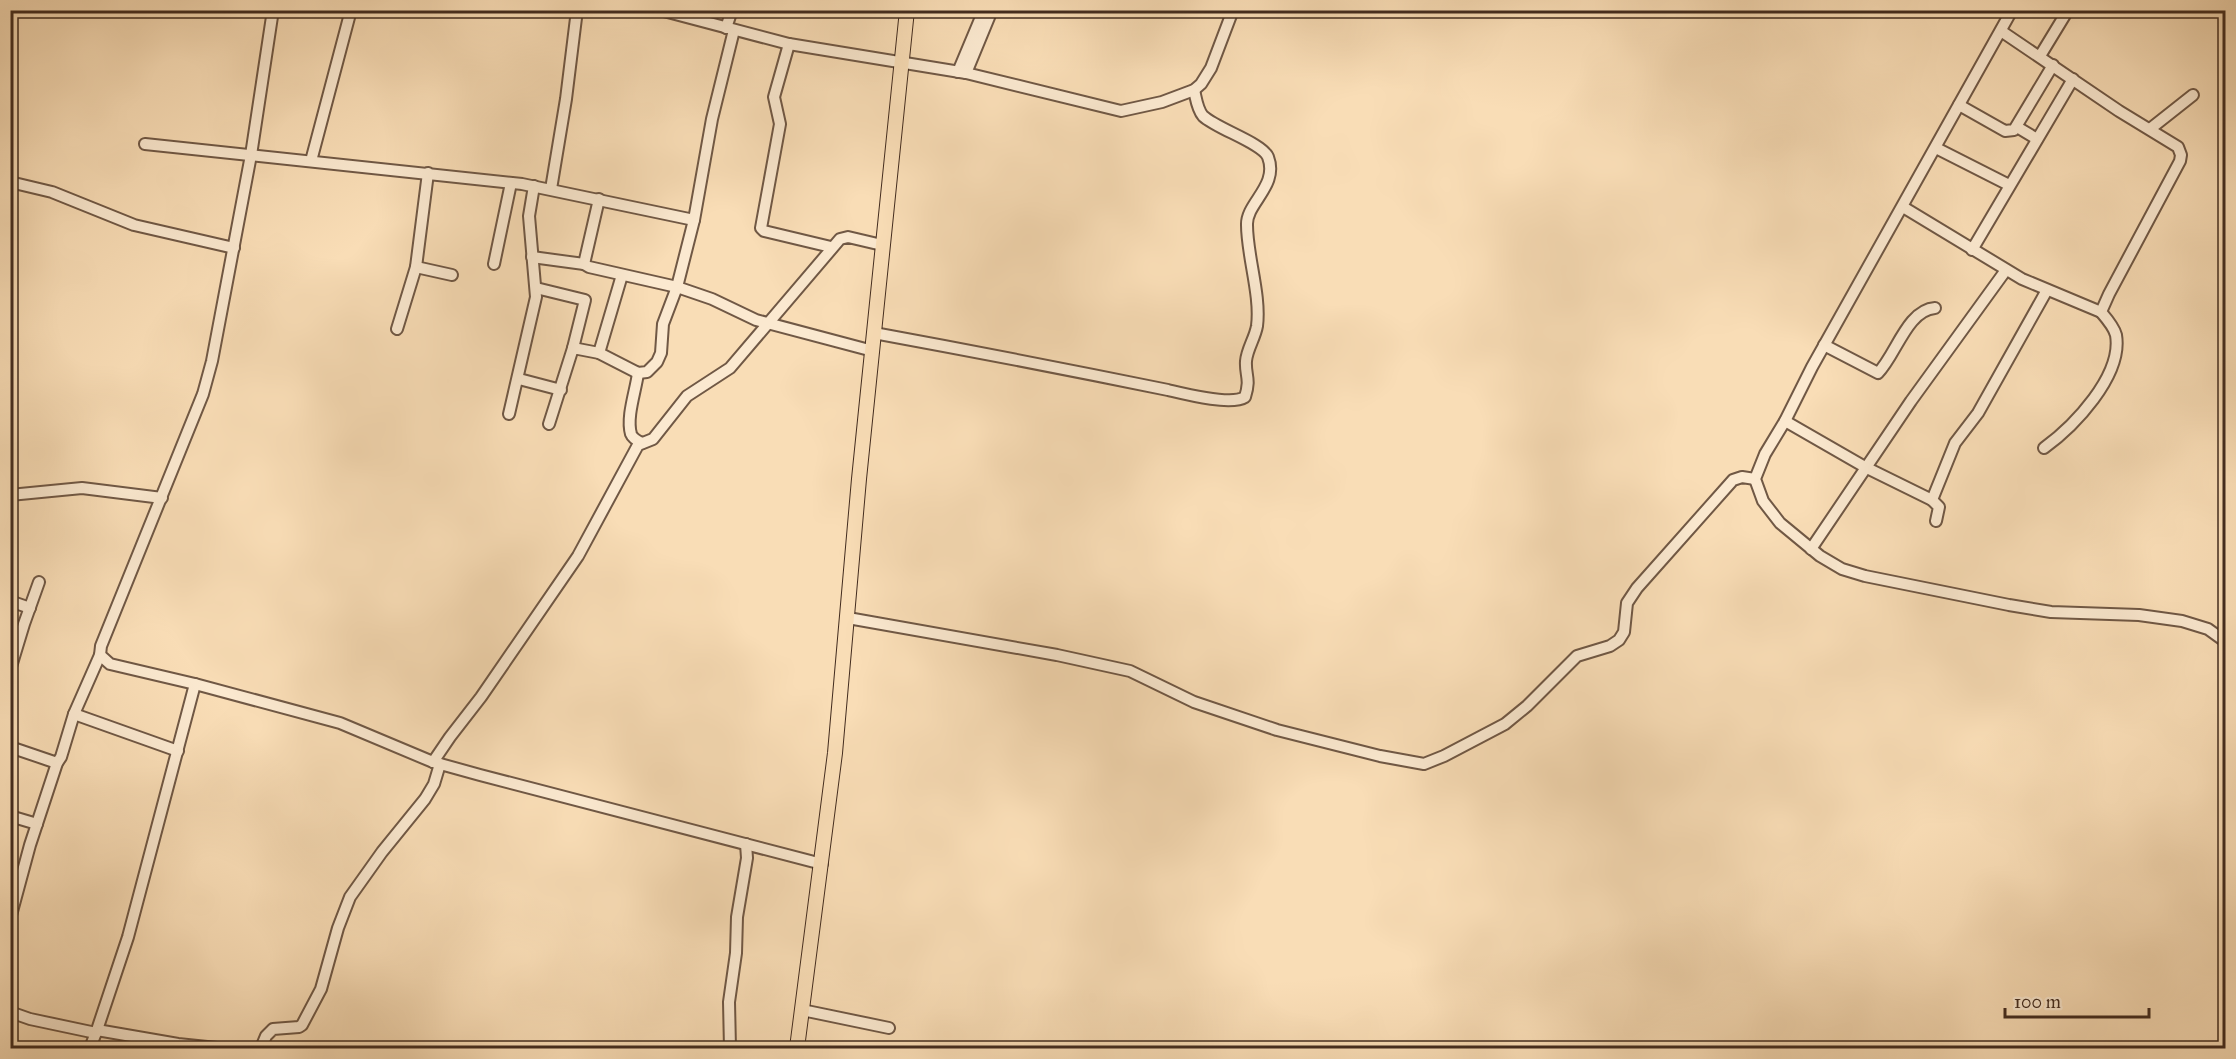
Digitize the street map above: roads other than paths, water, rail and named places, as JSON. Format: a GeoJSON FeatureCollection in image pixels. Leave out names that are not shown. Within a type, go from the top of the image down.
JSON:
{"type":"FeatureCollection","features":[{"type":"Feature","properties":{"kind":"main road"},"geometry":{"type":"LineString","coordinates":[[797,1048],[822,864],[907,10]]}},
{"type":"Feature","properties":{"kind":"street"},"geometry":{"type":"LineString","coordinates":[[10,920],[37,824],[74,714],[100,655],[101,646],[206,383],[234,248],[273,10]]}},
{"type":"Feature","properties":{"kind":"street"},"geometry":{"type":"LineString","coordinates":[[311,161],[351,10]]}},
{"type":"Feature","properties":{"kind":"street"},"geometry":{"type":"LineString","coordinates":[[551,189],[566,99],[577,10]]}},
{"type":"Feature","properties":{"kind":"street"},"geometry":{"type":"LineString","coordinates":[[660,10],[789,44],[962,72],[1121,111],[1130,111],[1162,102],[1194,90],[1207,77],[1233,10]]}},
{"type":"Feature","properties":{"kind":"street"},"geometry":{"type":"LineString","coordinates":[[573,348],[599,353],[639,372],[647,372],[657,362],[663,344],[663,324],[677,287],[694,220],[732,10]]}},
{"type":"Feature","properties":{"kind":"street"},"geometry":{"type":"LineString","coordinates":[[962,72],[984,10]]}},
{"type":"Feature","properties":{"kind":"street"},"geometry":{"type":"LineString","coordinates":[[962,72],[992,10]]}},
{"type":"Feature","properties":{"kind":"street"},"geometry":{"type":"LineString","coordinates":[[2012,10],[1824,345],[1785,421],[1765,454],[1755,479],[1763,501],[1780,523],[1811,549],[1842,569],[1865,576],[2051,612],[2165,617],[2208,629],[2226,642]]}},
{"type":"Feature","properties":{"kind":"street"},"geometry":{"type":"LineString","coordinates":[[2040,56],[2068,10]]}},
{"type":"Feature","properties":{"kind":"street"},"geometry":{"type":"LineString","coordinates":[[2001,31],[2178,147],[2181,155],[2180,161],[2109,294],[2102,312]]}},
{"type":"Feature","properties":{"kind":"street"},"geometry":{"type":"LineString","coordinates":[[789,44],[775,88],[774,104],[780,124],[761,228],[764,231],[831,247]]}},
{"type":"Feature","properties":{"kind":"street"},"geometry":{"type":"LineString","coordinates":[[1959,105],[2005,131],[2014,130],[2052,65]]}},
{"type":"Feature","properties":{"kind":"street"},"geometry":{"type":"LineString","coordinates":[[1972,250],[2073,79]]}},
{"type":"Feature","properties":{"kind":"street"},"geometry":{"type":"LineString","coordinates":[[874,333],[1001,356],[1195,396],[1235,400],[1245,397],[1249,382],[1246,361],[1257,326],[1246,223],[1267,183],[1270,171],[1269,158],[1263,150],[1203,115],[1197,104],[1194,90]]}},
{"type":"Feature","properties":{"kind":"street"},"geometry":{"type":"LineString","coordinates":[[2150,129],[2193,95]]}},
{"type":"Feature","properties":{"kind":"street"},"geometry":{"type":"LineString","coordinates":[[2016,127],[2037,139]]}},
{"type":"Feature","properties":{"kind":"street"},"geometry":{"type":"LineString","coordinates":[[146,144],[534,186],[694,220]]}},
{"type":"Feature","properties":{"kind":"street"},"geometry":{"type":"LineString","coordinates":[[1936,148],[2009,185]]}},
{"type":"Feature","properties":{"kind":"street"},"geometry":{"type":"LineString","coordinates":[[397,329],[417,267],[428,173]]}},
{"type":"Feature","properties":{"kind":"street"},"geometry":{"type":"LineString","coordinates":[[10,182],[52,192],[134,225],[234,248]]}},
{"type":"Feature","properties":{"kind":"street"},"geometry":{"type":"LineString","coordinates":[[494,264],[511,183]]}},
{"type":"Feature","properties":{"kind":"street"},"geometry":{"type":"LineString","coordinates":[[510,414],[519,380],[536,288],[529,216],[534,186]]}},
{"type":"Feature","properties":{"kind":"street"},"geometry":{"type":"LineString","coordinates":[[584,264],[598,199]]}},
{"type":"Feature","properties":{"kind":"street"},"geometry":{"type":"LineString","coordinates":[[1903,207],[2006,270],[2047,290],[2102,312],[2116,335],[2110,370],[2096,396],[2044,448]]}},
{"type":"Feature","properties":{"kind":"street"},"geometry":{"type":"LineString","coordinates":[[261,1048],[266,1036],[273,1029],[302,1025],[321,989],[338,928],[350,897],[382,852],[431,791],[437,763],[578,556],[632,455],[642,443],[653,439],[687,396],[730,368],[840,239],[848,237],[882,245]]}},
{"type":"Feature","properties":{"kind":"street"},"geometry":{"type":"LineString","coordinates":[[532,256],[584,264],[677,287],[749,317],[873,351]]}},
{"type":"Feature","properties":{"kind":"street"},"geometry":{"type":"LineString","coordinates":[[417,267],[452,275]]}},
{"type":"Feature","properties":{"kind":"street"},"geometry":{"type":"LineString","coordinates":[[1811,549],[1865,467],[2006,270]]}},
{"type":"Feature","properties":{"kind":"street"},"geometry":{"type":"LineString","coordinates":[[599,353],[622,275]]}},
{"type":"Feature","properties":{"kind":"street"},"geometry":{"type":"LineString","coordinates":[[536,288],[585,300],[561,390],[549,424]]}},
{"type":"Feature","properties":{"kind":"street"},"geometry":{"type":"LineString","coordinates":[[1932,500],[1955,444],[1982,408],[2047,290]]}},
{"type":"Feature","properties":{"kind":"street"},"geometry":{"type":"LineString","coordinates":[[1824,345],[1878,372],[1916,318],[1927,309],[1935,308]]}},
{"type":"Feature","properties":{"kind":"street"},"geometry":{"type":"LineString","coordinates":[[639,372],[632,408],[631,433],[636,440],[642,443]]}},
{"type":"Feature","properties":{"kind":"street"},"geometry":{"type":"LineString","coordinates":[[519,380],[561,390]]}},
{"type":"Feature","properties":{"kind":"street"},"geometry":{"type":"LineString","coordinates":[[1785,421],[1865,467],[1932,500],[1939,507],[1936,521]]}},
{"type":"Feature","properties":{"kind":"street"},"geometry":{"type":"LineString","coordinates":[[848,618],[1058,655],[1121,669],[1194,702],[1277,730],[1380,756],[1424,764],[1505,724],[1527,706],[1577,656],[1610,646],[1619,640],[1624,632],[1627,603],[1638,588],[1733,480],[1742,477],[1755,479]]}},
{"type":"Feature","properties":{"kind":"street"},"geometry":{"type":"LineString","coordinates":[[10,495],[82,488],[162,498]]}},
{"type":"Feature","properties":{"kind":"street"},"geometry":{"type":"LineString","coordinates":[[10,670],[39,582]]}},
{"type":"Feature","properties":{"kind":"street"},"geometry":{"type":"LineString","coordinates":[[10,601],[30,608]]}},
{"type":"Feature","properties":{"kind":"street"},"geometry":{"type":"LineString","coordinates":[[100,655],[110,663],[340,723],[437,763],[822,864]]}},
{"type":"Feature","properties":{"kind":"street"},"geometry":{"type":"LineString","coordinates":[[90,1048],[128,937],[195,684]]}},
{"type":"Feature","properties":{"kind":"street"},"geometry":{"type":"LineString","coordinates":[[74,714],[178,751]]}},
{"type":"Feature","properties":{"kind":"street"},"geometry":{"type":"LineString","coordinates":[[10,747],[57,763]]}},
{"type":"Feature","properties":{"kind":"street"},"geometry":{"type":"LineString","coordinates":[[10,816],[37,824]]}},
{"type":"Feature","properties":{"kind":"street"},"geometry":{"type":"LineString","coordinates":[[730,1048],[729,1002],[736,953],[737,917],[747,858],[746,844]]}},
{"type":"Feature","properties":{"kind":"street"},"geometry":{"type":"LineString","coordinates":[[802,1010],[889,1028]]}},
{"type":"Feature","properties":{"kind":"street"},"geometry":{"type":"LineString","coordinates":[[10,1012],[30,1019],[96,1032],[217,1048]]}}]}
